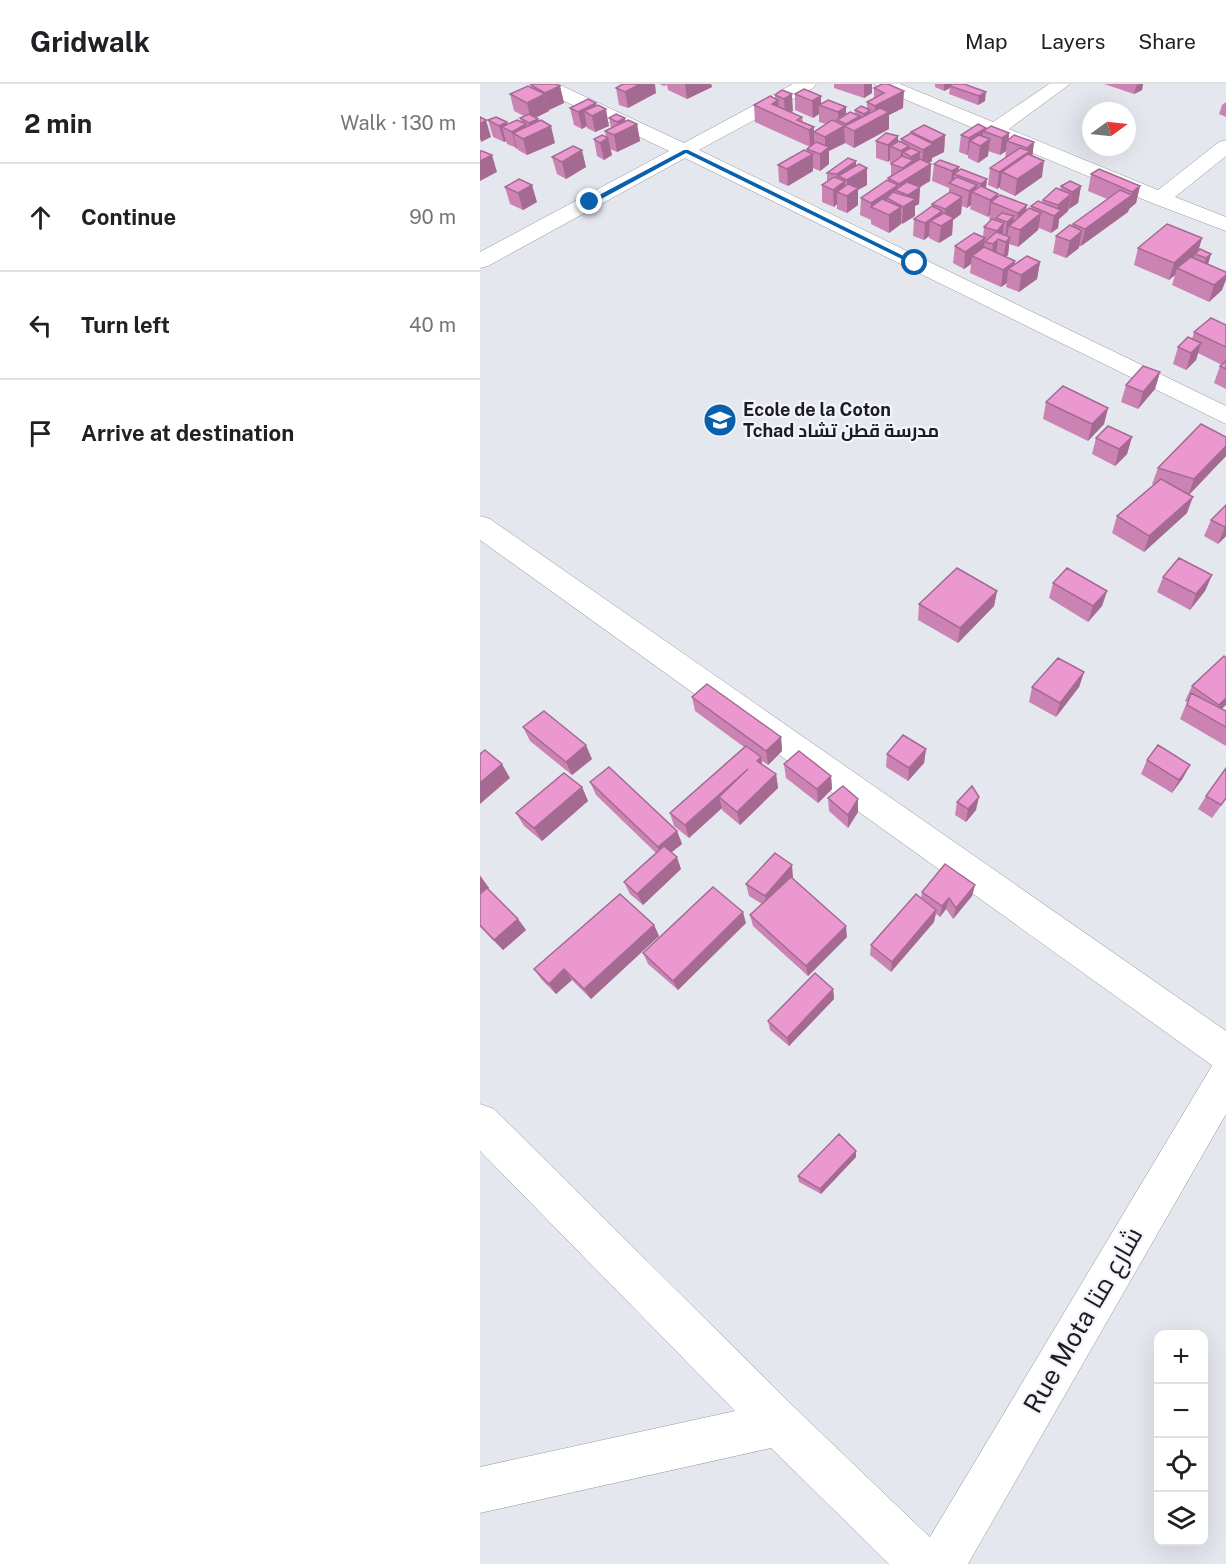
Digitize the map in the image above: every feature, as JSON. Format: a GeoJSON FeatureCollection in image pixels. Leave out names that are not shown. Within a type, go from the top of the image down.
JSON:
{"type":"FeatureCollection","features":[{"type":"Feature","properties":{"kind":"main road"},"geometry":{"type":"LineString","coordinates":[[543,84],[686,151],[1226,416]]}},
{"type":"Feature","properties":{"kind":"main road"},"geometry":{"type":"LineString","coordinates":[[484,254],[686,151],[807,84]]}},
{"type":"Feature","properties":{"kind":"main road"},"geometry":{"type":"LineString","coordinates":[[884,84],[1226,225]]}},
{"type":"Feature","properties":{"kind":"main road"},"geometry":{"type":"LineString","coordinates":[[994,130],[1061,84]]}},
{"type":"Feature","properties":{"kind":"main road"},"geometry":{"type":"LineString","coordinates":[[1159,199],[1226,146]]}},
{"type":"Feature","properties":{"kind":"main road"},"geometry":{"type":"LineString","coordinates":[[480,526],[1226,1053]]}},
{"type":"Feature","properties":{"kind":"main road","name":"Rue Mota شارع متا"},"geometry":{"type":"LineString","coordinates":[[940,1564],[1226,1077]]}},
{"type":"Feature","properties":{"kind":"main road"},"geometry":{"type":"LineString","coordinates":[[480,1123],[779,1424],[924,1564]]}},
{"type":"Feature","properties":{"kind":"main road"},"geometry":{"type":"LineString","coordinates":[[480,1490],[779,1424]]}},
{"type":"Feature","properties":{"kind":"building"},"geometry":{"type":"Polygon","coordinates":[[[623,84],[640,84],[625,92],[616,88],[623,84]]]}},
{"type":"Feature","properties":{"kind":"building"},"geometry":{"type":"Polygon","coordinates":[[[888,84],[904,91],[875,106],[867,102],[884,93],[874,88],[888,84]]]}},
{"type":"Feature","properties":{"kind":"building"},"geometry":{"type":"Polygon","coordinates":[[[964,84],[986,92],[979,96],[950,86],[964,84]]]}},
{"type":"Feature","properties":{"kind":"building"},"geometry":{"type":"Polygon","coordinates":[[[531,85],[560,86],[545,93],[531,85]]]}},
{"type":"Feature","properties":{"kind":"building"},"geometry":{"type":"Polygon","coordinates":[[[528,86],[545,94],[527,103],[510,94],[528,86]]]}},
{"type":"Feature","properties":{"kind":"building"},"geometry":{"type":"Polygon","coordinates":[[[804,89],[821,96],[812,101],[795,94],[804,89]]]}},
{"type":"Feature","properties":{"kind":"building"},"geometry":{"type":"Polygon","coordinates":[[[782,90],[792,94],[784,99],[775,95],[782,90]]]}},
{"type":"Feature","properties":{"kind":"building"},"geometry":{"type":"Polygon","coordinates":[[[770,96],[778,100],[772,104],[802,117],[797,120],[814,127],[809,130],[754,105],[770,96]]]}},
{"type":"Feature","properties":{"kind":"building"},"geometry":{"type":"Polygon","coordinates":[[[588,99],[596,103],[578,112],[570,108],[588,99]]]}},
{"type":"Feature","properties":{"kind":"building"},"geometry":{"type":"Polygon","coordinates":[[[828,100],[846,107],[838,112],[819,105],[828,100]]]}},
{"type":"Feature","properties":{"kind":"building"},"geometry":{"type":"Polygon","coordinates":[[[598,105],[606,109],[592,116],[584,111],[598,105]]]}},
{"type":"Feature","properties":{"kind":"building"},"geometry":{"type":"Polygon","coordinates":[[[861,106],[870,110],[864,114],[855,110],[861,106]]]}},
{"type":"Feature","properties":{"kind":"building"},"geometry":{"type":"Polygon","coordinates":[[[880,108],[889,112],[854,131],[844,126],[825,137],[814,132],[832,120],[845,126],[880,108]]]}},
{"type":"Feature","properties":{"kind":"building"},"geometry":{"type":"Polygon","coordinates":[[[850,112],[860,116],[846,124],[837,120],[850,112]]]}},
{"type":"Feature","properties":{"kind":"building"},"geometry":{"type":"Polygon","coordinates":[[[529,114],[538,119],[529,123],[520,118],[529,114]]]}},
{"type":"Feature","properties":{"kind":"building"},"geometry":{"type":"Polygon","coordinates":[[[616,114],[625,118],[617,122],[609,118],[616,114]]]}},
{"type":"Feature","properties":{"kind":"building"},"geometry":{"type":"Polygon","coordinates":[[[496,117],[507,122],[499,126],[488,120],[496,117]]]}},
{"type":"Feature","properties":{"kind":"building"},"geometry":{"type":"Polygon","coordinates":[[[517,120],[526,124],[512,132],[502,127],[517,120]]]}},
{"type":"Feature","properties":{"kind":"building"},"geometry":{"type":"Polygon","coordinates":[[[541,120],[551,126],[523,139],[513,133],[541,120]]]}},
{"type":"Feature","properties":{"kind":"building"},"geometry":{"type":"Polygon","coordinates":[[[628,120],[637,124],[614,135],[605,131],[628,120]]]}},
{"type":"Feature","properties":{"kind":"building"},"geometry":{"type":"Polygon","coordinates":[[[978,124],[986,128],[969,138],[961,135],[978,124]]]}},
{"type":"Feature","properties":{"kind":"building"},"geometry":{"type":"Polygon","coordinates":[[[924,125],[945,135],[932,142],[911,132],[924,125]]]}},
{"type":"Feature","properties":{"kind":"building"},"geometry":{"type":"Polygon","coordinates":[[[991,126],[1009,133],[1002,138],[983,131],[991,126]]]}},
{"type":"Feature","properties":{"kind":"building"},"geometry":{"type":"Polygon","coordinates":[[[886,133],[898,136],[888,145],[876,141],[886,133]]]}},
{"type":"Feature","properties":{"kind":"building"},"geometry":{"type":"Polygon","coordinates":[[[911,133],[933,144],[923,150],[901,139],[911,133]]]}},
{"type":"Feature","properties":{"kind":"building"},"geometry":{"type":"Polygon","coordinates":[[[602,135],[608,138],[600,143],[594,139],[602,135]]]}},
{"type":"Feature","properties":{"kind":"building"},"geometry":{"type":"Polygon","coordinates":[[[979,135],[990,139],[980,146],[970,141],[979,135]]]}},
{"type":"Feature","properties":{"kind":"building"},"geometry":{"type":"Polygon","coordinates":[[[1014,135],[1034,142],[1027,148],[1007,141],[1014,135]]]}},
{"type":"Feature","properties":{"kind":"building"},"geometry":{"type":"Polygon","coordinates":[[[899,141],[909,146],[901,151],[890,146],[899,141]]]}},
{"type":"Feature","properties":{"kind":"building"},"geometry":{"type":"Polygon","coordinates":[[[816,142],[829,147],[820,154],[807,149],[816,142]]]}},
{"type":"Feature","properties":{"kind":"building"},"geometry":{"type":"Polygon","coordinates":[[[573,146],[582,150],[562,162],[552,157],[573,146]]]}},
{"type":"Feature","properties":{"kind":"building"},"geometry":{"type":"Polygon","coordinates":[[[911,148],[920,152],[911,157],[903,152],[911,148]]]}},
{"type":"Feature","properties":{"kind":"building"},"geometry":{"type":"Polygon","coordinates":[[[1020,148],[1030,151],[999,172],[990,168],[1020,148]]]}},
{"type":"Feature","properties":{"kind":"building"},"geometry":{"type":"Polygon","coordinates":[[[804,150],[813,154],[787,169],[778,165],[804,150]]]}},
{"type":"Feature","properties":{"kind":"building"},"geometry":{"type":"Polygon","coordinates":[[[480,151],[482,151],[492,155],[480,161],[480,151]]]}},
{"type":"Feature","properties":{"kind":"building"},"geometry":{"type":"Polygon","coordinates":[[[1028,154],[1044,161],[1017,179],[1002,172],[1028,154]]]}},
{"type":"Feature","properties":{"kind":"building"},"geometry":{"type":"Polygon","coordinates":[[[902,156],[913,160],[903,168],[891,164],[902,156]]]}},
{"type":"Feature","properties":{"kind":"building"},"geometry":{"type":"Polygon","coordinates":[[[848,158],[856,161],[837,174],[827,173],[848,158]]]}},
{"type":"Feature","properties":{"kind":"building"},"geometry":{"type":"Polygon","coordinates":[[[920,159],[931,164],[899,184],[888,178],[920,159]]]}},
{"type":"Feature","properties":{"kind":"building"},"geometry":{"type":"Polygon","coordinates":[[[940,160],[959,167],[952,171],[934,164],[940,160]]]}},
{"type":"Feature","properties":{"kind":"building"},"geometry":{"type":"Polygon","coordinates":[[[859,164],[867,168],[847,180],[838,176],[859,164]]]}},
{"type":"Feature","properties":{"kind":"building"},"geometry":{"type":"Polygon","coordinates":[[[961,169],[987,179],[981,184],[954,174],[961,169]]]}},
{"type":"Feature","properties":{"kind":"building"},"geometry":{"type":"Polygon","coordinates":[[[1099,169],[1140,186],[1132,192],[1091,174],[1099,169]]]}},
{"type":"Feature","properties":{"kind":"building"},"geometry":{"type":"Polygon","coordinates":[[[834,177],[845,181],[833,190],[822,185],[834,177]]]}},
{"type":"Feature","properties":{"kind":"building"},"geometry":{"type":"Polygon","coordinates":[[[957,177],[977,185],[969,191],[949,183],[957,177]]]}},
{"type":"Feature","properties":{"kind":"building"},"geometry":{"type":"Polygon","coordinates":[[[519,179],[532,185],[518,193],[505,187],[519,179]]]}},
{"type":"Feature","properties":{"kind":"building"},"geometry":{"type":"Polygon","coordinates":[[[887,180],[898,185],[871,203],[861,198],[887,180]]]}},
{"type":"Feature","properties":{"kind":"building"},"geometry":{"type":"Polygon","coordinates":[[[1070,181],[1081,186],[1072,192],[1061,186],[1070,181]]]}},
{"type":"Feature","properties":{"kind":"building"},"geometry":{"type":"Polygon","coordinates":[[[907,182],[920,187],[908,195],[895,190],[907,182]]]}},
{"type":"Feature","properties":{"kind":"building"},"geometry":{"type":"Polygon","coordinates":[[[848,184],[858,188],[847,196],[837,192],[848,184]]]}},
{"type":"Feature","properties":{"kind":"building"},"geometry":{"type":"Polygon","coordinates":[[[981,186],[998,194],[990,200],[972,192],[981,186]]]}},
{"type":"Feature","properties":{"kind":"building"},"geometry":{"type":"Polygon","coordinates":[[[1056,188],[1071,194],[1058,205],[1043,200],[1056,188]]]}},
{"type":"Feature","properties":{"kind":"building"},"geometry":{"type":"Polygon","coordinates":[[[1120,190],[1132,195],[1085,229],[1073,224],[1120,190]]]}},
{"type":"Feature","properties":{"kind":"building"},"geometry":{"type":"Polygon","coordinates":[[[893,192],[916,199],[903,207],[887,198],[893,192]]]}},
{"type":"Feature","properties":{"kind":"building"},"geometry":{"type":"Polygon","coordinates":[[[950,192],[962,197],[945,209],[932,204],[950,192]]]}},
{"type":"Feature","properties":{"kind":"building"},"geometry":{"type":"Polygon","coordinates":[[[1000,195],[1027,205],[1018,213],[991,202],[1000,195]]]}},
{"type":"Feature","properties":{"kind":"building"},"geometry":{"type":"Polygon","coordinates":[[[882,199],[901,207],[889,215],[871,207],[882,199]]]}},
{"type":"Feature","properties":{"kind":"building"},"geometry":{"type":"Polygon","coordinates":[[[1038,201],[1061,210],[1054,216],[1031,206],[1038,201]]]}},
{"type":"Feature","properties":{"kind":"building"},"geometry":{"type":"Polygon","coordinates":[[[932,206],[942,211],[925,223],[914,219],[932,206]]]}},
{"type":"Feature","properties":{"kind":"building"},"geometry":{"type":"Polygon","coordinates":[[[1029,208],[1041,213],[1020,230],[1009,226],[1029,208]]]}},
{"type":"Feature","properties":{"kind":"building"},"geometry":{"type":"Polygon","coordinates":[[[944,213],[954,218],[941,226],[930,221],[944,213]]]}},
{"type":"Feature","properties":{"kind":"building"},"geometry":{"type":"Polygon","coordinates":[[[1002,213],[1014,216],[1007,222],[996,218],[1002,213]]]}},
{"type":"Feature","properties":{"kind":"building"},"geometry":{"type":"Polygon","coordinates":[[[992,219],[1004,223],[997,231],[984,227],[992,219]]]}},
{"type":"Feature","properties":{"kind":"building"},"geometry":{"type":"Polygon","coordinates":[[[1167,224],[1202,238],[1174,263],[1138,248],[1167,224]]]}},
{"type":"Feature","properties":{"kind":"building"},"geometry":{"type":"Polygon","coordinates":[[[1070,225],[1082,231],[1070,241],[1056,236],[1070,225]]]}},
{"type":"Feature","properties":{"kind":"building"},"geometry":{"type":"Polygon","coordinates":[[[996,232],[1010,237],[1006,242],[998,239],[993,244],[985,242],[996,232]]]}},
{"type":"Feature","properties":{"kind":"building"},"geometry":{"type":"Polygon","coordinates":[[[974,233],[985,238],[965,252],[955,246],[974,233]]]}},
{"type":"Feature","properties":{"kind":"building"},"geometry":{"type":"Polygon","coordinates":[[[984,247],[1015,261],[1003,270],[972,256],[984,247]]]}},
{"type":"Feature","properties":{"kind":"building"},"geometry":{"type":"Polygon","coordinates":[[[1200,249],[1211,254],[1206,258],[1195,254],[1200,249]]]}},
{"type":"Feature","properties":{"kind":"building"},"geometry":{"type":"Polygon","coordinates":[[[1027,256],[1040,262],[1021,275],[1008,269],[1027,256]]]}},
{"type":"Feature","properties":{"kind":"building"},"geometry":{"type":"Polygon","coordinates":[[[1191,257],[1226,272],[1226,275],[1214,285],[1177,268],[1191,257]]]}},
{"type":"Feature","properties":{"kind":"building"},"geometry":{"type":"Polygon","coordinates":[[[1211,318],[1226,325],[1226,347],[1194,332],[1211,318]]]}},
{"type":"Feature","properties":{"kind":"building"},"geometry":{"type":"Polygon","coordinates":[[[1188,337],[1201,343],[1191,353],[1178,347],[1188,337]]]}},
{"type":"Feature","properties":{"kind":"building"},"geometry":{"type":"Polygon","coordinates":[[[1226,361],[1226,369],[1220,366],[1226,361]]]}},
{"type":"Feature","properties":{"kind":"building"},"geometry":{"type":"Polygon","coordinates":[[[1143,366],[1160,372],[1143,392],[1126,385],[1143,366]]]}},
{"type":"Feature","properties":{"kind":"building"},"geometry":{"type":"Polygon","coordinates":[[[1063,386],[1108,408],[1092,424],[1046,402],[1063,386]]]}},
{"type":"Feature","properties":{"kind":"building"},"geometry":{"type":"Polygon","coordinates":[[[1201,424],[1226,437],[1226,446],[1194,479],[1158,468],[1201,424]]]}},
{"type":"Feature","properties":{"kind":"building"},"geometry":{"type":"Polygon","coordinates":[[[1108,426],[1132,437],[1119,449],[1096,438],[1108,426]]]}},
{"type":"Feature","properties":{"kind":"building"},"geometry":{"type":"Polygon","coordinates":[[[1161,479],[1193,497],[1149,536],[1117,516],[1161,479]]]}},
{"type":"Feature","properties":{"kind":"building"},"geometry":{"type":"Polygon","coordinates":[[[1226,505],[1226,527],[1225,527],[1211,520],[1226,505]]]}},
{"type":"Feature","properties":{"kind":"building"},"geometry":{"type":"Polygon","coordinates":[[[1179,558],[1212,575],[1196,594],[1163,577],[1179,558]]]}},
{"type":"Feature","properties":{"kind":"building"},"geometry":{"type":"Polygon","coordinates":[[[957,568],[997,591],[960,628],[919,604],[957,568]]]}},
{"type":"Feature","properties":{"kind":"building"},"geometry":{"type":"Polygon","coordinates":[[[1067,568],[1107,591],[1093,606],[1053,583],[1067,568]]]}},
{"type":"Feature","properties":{"kind":"building"},"geometry":{"type":"Polygon","coordinates":[[[1224,656],[1226,658],[1226,698],[1219,705],[1192,686],[1224,656]]]}},
{"type":"Feature","properties":{"kind":"building"},"geometry":{"type":"Polygon","coordinates":[[[1058,658],[1084,672],[1060,703],[1032,687],[1058,658]]]}},
{"type":"Feature","properties":{"kind":"building"},"geometry":{"type":"Polygon","coordinates":[[[707,684],[781,737],[766,751],[692,697],[707,684]]]}},
{"type":"Feature","properties":{"kind":"building"},"geometry":{"type":"Polygon","coordinates":[[[1191,693],[1226,711],[1226,727],[1187,705],[1191,693]]]}},
{"type":"Feature","properties":{"kind":"building"},"geometry":{"type":"Polygon","coordinates":[[[544,711],[586,745],[566,762],[523,727],[544,711]]]}},
{"type":"Feature","properties":{"kind":"building"},"geometry":{"type":"Polygon","coordinates":[[[903,735],[926,749],[909,768],[887,754],[903,735]]]}},
{"type":"Feature","properties":{"kind":"building"},"geometry":{"type":"Polygon","coordinates":[[[1158,745],[1190,765],[1179,780],[1147,760],[1158,745]]]}},
{"type":"Feature","properties":{"kind":"building"},"geometry":{"type":"Polygon","coordinates":[[[746,746],[761,757],[757,761],[776,774],[737,812],[719,797],[748,769],[685,825],[670,813],[746,746]]]}},
{"type":"Feature","properties":{"kind":"building"},"geometry":{"type":"Polygon","coordinates":[[[485,750],[502,764],[480,783],[480,754],[485,750]]]}},
{"type":"Feature","properties":{"kind":"building"},"geometry":{"type":"Polygon","coordinates":[[[799,751],[831,776],[817,789],[784,764],[799,751]]]}},
{"type":"Feature","properties":{"kind":"building"},"geometry":{"type":"Polygon","coordinates":[[[609,767],[677,831],[658,847],[590,782],[609,767]]]}},
{"type":"Feature","properties":{"kind":"building"},"geometry":{"type":"Polygon","coordinates":[[[1226,768],[1226,798],[1221,805],[1206,796],[1226,768]]]}},
{"type":"Feature","properties":{"kind":"building"},"geometry":{"type":"Polygon","coordinates":[[[564,773],[582,787],[534,828],[516,813],[564,773]]]}},
{"type":"Feature","properties":{"kind":"building"},"geometry":{"type":"Polygon","coordinates":[[[843,786],[858,799],[848,815],[828,798],[843,786]]]}},
{"type":"Feature","properties":{"kind":"building"},"geometry":{"type":"Polygon","coordinates":[[[972,786],[979,797],[968,809],[957,802],[972,786]]]}},
{"type":"Feature","properties":{"kind":"building"},"geometry":{"type":"Polygon","coordinates":[[[664,846],[677,857],[637,894],[624,882],[664,846]]]}},
{"type":"Feature","properties":{"kind":"building"},"geometry":{"type":"Polygon","coordinates":[[[775,853],[792,865],[765,896],[746,884],[775,853]]]}},
{"type":"Feature","properties":{"kind":"building"},"geometry":{"type":"Polygon","coordinates":[[[945,864],[975,885],[956,908],[949,898],[942,906],[922,892],[945,864]]]}},
{"type":"Feature","properties":{"kind":"building"},"geometry":{"type":"Polygon","coordinates":[[[791,877],[846,926],[806,966],[750,915],[791,877]]]}},
{"type":"Feature","properties":{"kind":"building"},"geometry":{"type":"Polygon","coordinates":[[[713,887],[743,912],[673,981],[643,953],[713,887]]]}},
{"type":"Feature","properties":{"kind":"building"},"geometry":{"type":"Polygon","coordinates":[[[487,888],[518,919],[494,940],[480,925],[480,894],[487,888]]]}},
{"type":"Feature","properties":{"kind":"building"},"geometry":{"type":"Polygon","coordinates":[[[620,894],[654,925],[584,989],[564,969],[549,984],[534,969],[620,894]]]}},
{"type":"Feature","properties":{"kind":"building"},"geometry":{"type":"Polygon","coordinates":[[[916,894],[936,910],[892,962],[871,945],[916,894]]]}},
{"type":"Feature","properties":{"kind":"building"},"geometry":{"type":"Polygon","coordinates":[[[815,973],[833,989],[787,1038],[768,1021],[815,973]]]}},
{"type":"Feature","properties":{"kind":"building"},"geometry":{"type":"Polygon","coordinates":[[[839,1134],[856,1151],[820,1189],[798,1176],[839,1134]]]}},
{"type":"Feature","properties":{"kind":"place","name":"Ecole de la Coton Tchad مدرسة قطن تشاد"},"geometry":{"type":"Point","coordinates":[720,420]}},
{"type":"Feature","properties":{"kind":"route"},"geometry":{"type":"LineString","coordinates":[[590,202],[686,151],[915,263]]}}]}
